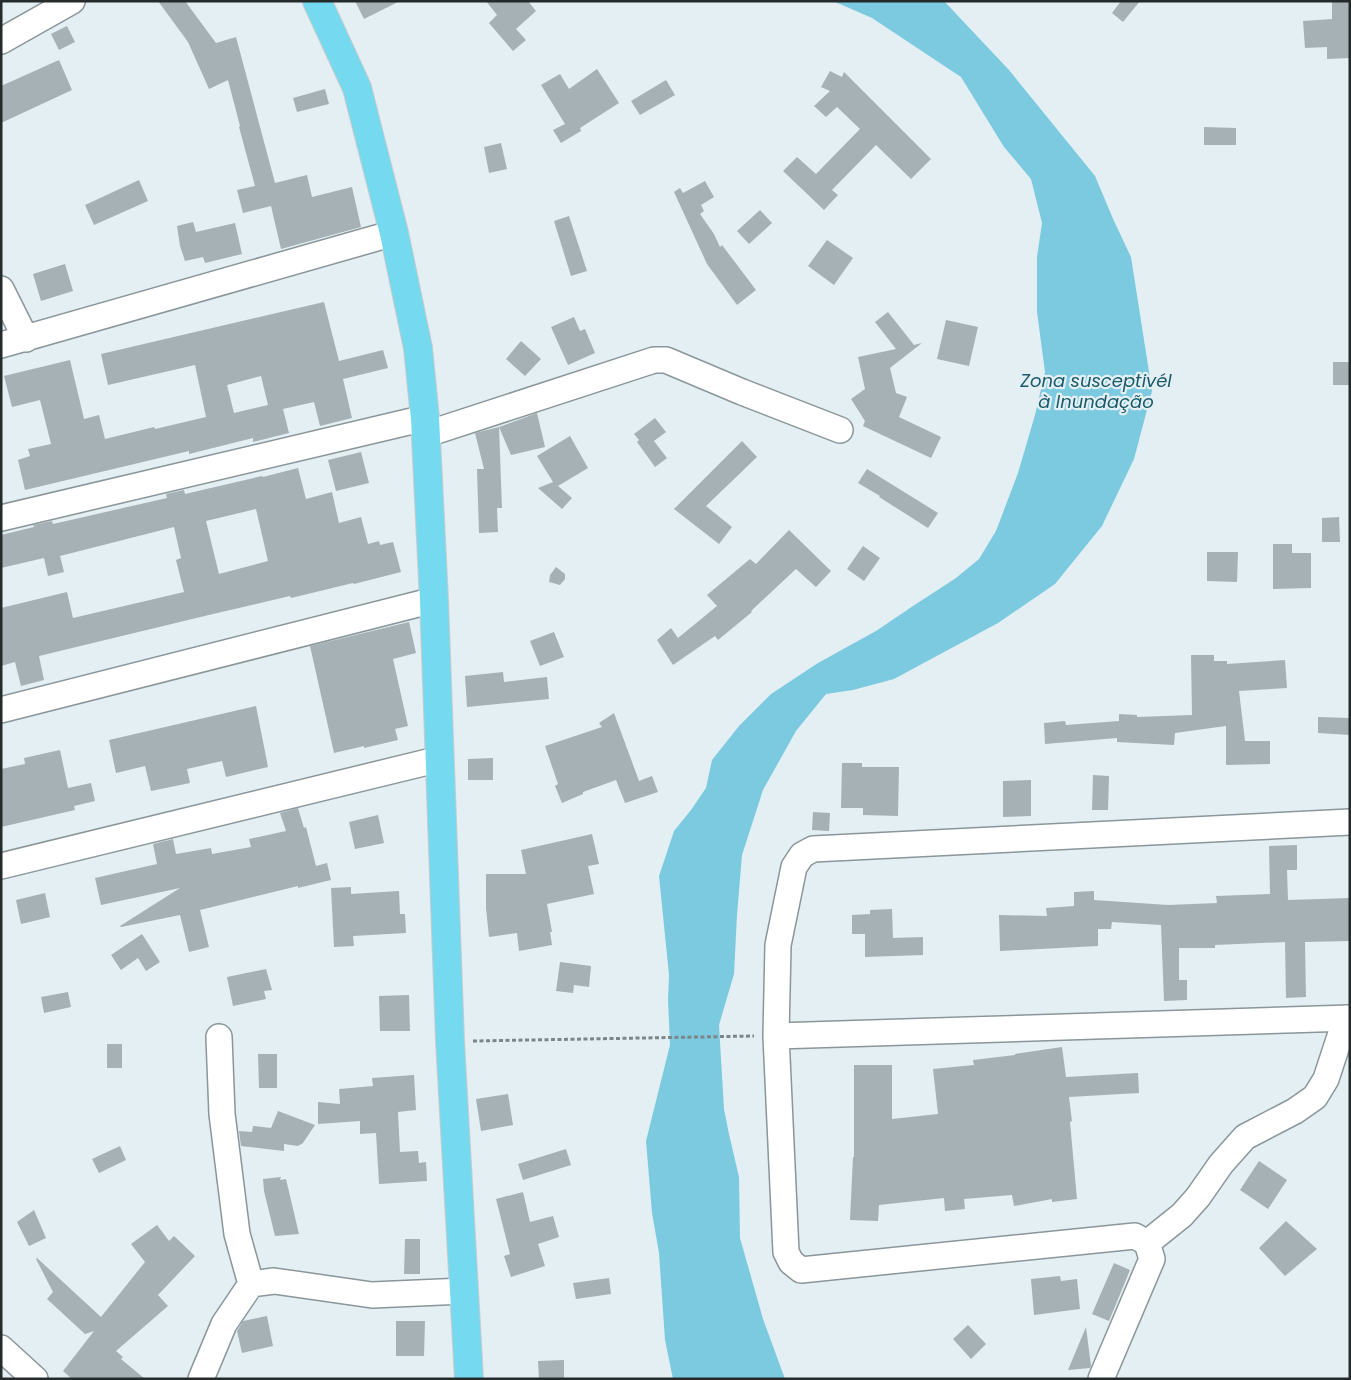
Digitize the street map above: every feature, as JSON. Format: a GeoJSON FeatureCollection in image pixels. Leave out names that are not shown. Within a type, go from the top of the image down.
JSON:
{"type":"FeatureCollection","features":[{"type":"Feature","properties":{"kind":"main road"},"geometry":{"type":"LineString","coordinates":[[318,1],[357,88],[394,233],[418,348],[426,426],[450,1041],[469,1379]]}},
{"type":"Feature","properties":{"kind":"street"},"geometry":{"type":"LineString","coordinates":[[1,41],[72,1]]}},
{"type":"Feature","properties":{"kind":"street"},"geometry":{"type":"LineString","coordinates":[[1,345],[394,233]]}},
{"type":"Feature","properties":{"kind":"street"},"geometry":{"type":"LineString","coordinates":[[1,289],[26,339]]}},
{"type":"Feature","properties":{"kind":"street"},"geometry":{"type":"LineString","coordinates":[[1,518],[426,426],[654,360],[666,360],[840,430]]}},
{"type":"Feature","properties":{"kind":"street"},"geometry":{"type":"LineString","coordinates":[[1,710],[434,600]]}},
{"type":"Feature","properties":{"kind":"street"},"geometry":{"type":"LineString","coordinates":[[1,866],[440,759]]}},
{"type":"Feature","properties":{"kind":"street"},"geometry":{"type":"LineString","coordinates":[[1101,1379],[1152,1259],[1147,1243],[1135,1236],[801,1270],[791,1262],[786,1252],[776,1036],[778,945],[794,867],[802,855],[813,849],[1350,822]]}},
{"type":"Feature","properties":{"kind":"street"},"geometry":{"type":"LineString","coordinates":[[776,1036],[1348,1018],[1326,1079],[1315,1097],[1295,1111],[1246,1137],[1221,1164],[1198,1197],[1182,1215],[1147,1243]]}},
{"type":"Feature","properties":{"kind":"street"},"geometry":{"type":"LineString","coordinates":[[219,1037],[222,1114],[237,1234],[252,1284]]}},
{"type":"Feature","properties":{"kind":"street"},"geometry":{"type":"LineString","coordinates":[[201,1379],[224,1324],[252,1284],[274,1281],[372,1295],[464,1291]]}},
{"type":"Feature","properties":{"kind":"street"},"geometry":{"type":"LineString","coordinates":[[1,1348],[35,1379]]}},
{"type":"Feature","properties":{"kind":"path"},"geometry":{"type":"LineString","coordinates":[[450,1041],[776,1036]]}},
{"type":"Feature","properties":{"kind":"water","name":"Zona susceptivél à Inundação"},"geometry":{"type":"Polygon","coordinates":[[[833,1],[944,1],[1009,70],[1095,176],[1131,257],[1152,391],[1134,459],[1102,526],[1055,584],[998,623],[894,679],[853,690],[826,694],[796,731],[763,790],[742,855],[734,974],[719,1025],[724,1109],[739,1177],[740,1238],[763,1319],[785,1379],[673,1379],[665,1340],[659,1253],[652,1213],[646,1141],[670,1045],[669,975],[659,876],[674,831],[706,788],[712,760],[739,726],[771,694],[818,663],[876,631],[956,578],[979,559],[996,531],[1018,473],[1045,372],[1037,312],[1037,257],[1042,223],[1031,179],[1004,147],[961,77],[872,18],[833,1]]]}},
{"type":"Feature","properties":{"kind":"building"},"geometry":{"type":"Polygon","coordinates":[[[158,1],[185,1],[216,43],[236,37],[275,183],[307,175],[312,197],[352,187],[361,227],[281,249],[271,206],[243,213],[237,190],[255,186],[228,80],[209,89],[188,42],[158,1]]]}},
{"type":"Feature","properties":{"kind":"building"},"geometry":{"type":"Polygon","coordinates":[[[355,1],[400,1],[364,19],[355,1]]]}},
{"type":"Feature","properties":{"kind":"building"},"geometry":{"type":"Polygon","coordinates":[[[486,1],[528,1],[536,11],[516,29],[526,40],[513,51],[489,23],[497,15],[486,1]]]}},
{"type":"Feature","properties":{"kind":"building"},"geometry":{"type":"Polygon","coordinates":[[[1121,1],[1140,1],[1123,22],[1112,13],[1121,1]]]}},
{"type":"Feature","properties":{"kind":"building"},"geometry":{"type":"Polygon","coordinates":[[[1332,1],[1350,1],[1350,58],[1327,59],[1327,47],[1305,48],[1303,21],[1332,19],[1332,1]]]}},
{"type":"Feature","properties":{"kind":"building"},"geometry":{"type":"Polygon","coordinates":[[[67,26],[75,42],[59,50],[51,34],[67,26]]]}},
{"type":"Feature","properties":{"kind":"building"},"geometry":{"type":"Polygon","coordinates":[[[59,60],[72,90],[1,123],[1,86],[59,60]]]}},
{"type":"Feature","properties":{"kind":"building"},"geometry":{"type":"Polygon","coordinates":[[[597,69],[619,103],[580,128],[581,131],[561,143],[553,130],[565,124],[541,85],[560,74],[569,89],[597,69]]]}},
{"type":"Feature","properties":{"kind":"building"},"geometry":{"type":"Polygon","coordinates":[[[830,71],[842,77],[844,72],[931,159],[911,179],[876,145],[832,190],[838,195],[824,210],[783,171],[797,157],[816,174],[860,129],[837,107],[826,117],[814,106],[830,91],[821,87],[830,71]]]}},
{"type":"Feature","properties":{"kind":"building"},"geometry":{"type":"Polygon","coordinates":[[[666,80],[675,95],[640,115],[631,101],[666,80]]]}},
{"type":"Feature","properties":{"kind":"building"},"geometry":{"type":"Polygon","coordinates":[[[325,89],[329,104],[297,112],[293,98],[325,89]]]}},
{"type":"Feature","properties":{"kind":"building"},"geometry":{"type":"Polygon","coordinates":[[[1204,127],[1236,128],[1236,145],[1204,145],[1204,127]]]}},
{"type":"Feature","properties":{"kind":"building"},"geometry":{"type":"Polygon","coordinates":[[[501,143],[507,169],[489,173],[484,147],[501,143]]]}},
{"type":"Feature","properties":{"kind":"building"},"geometry":{"type":"Polygon","coordinates":[[[139,180],[148,201],[94,225],[85,205],[139,180]]]}},
{"type":"Feature","properties":{"kind":"building"},"geometry":{"type":"Polygon","coordinates":[[[705,181],[714,197],[701,205],[704,211],[700,214],[714,234],[720,247],[722,245],[756,290],[737,305],[707,264],[674,192],[680,188],[683,193],[705,181]]]}},
{"type":"Feature","properties":{"kind":"building"},"geometry":{"type":"Polygon","coordinates":[[[760,210],[772,223],[749,244],[737,231],[760,210]]]}},
{"type":"Feature","properties":{"kind":"building"},"geometry":{"type":"Polygon","coordinates":[[[569,216],[587,271],[571,276],[554,221],[569,216]]]}},
{"type":"Feature","properties":{"kind":"building"},"geometry":{"type":"Polygon","coordinates":[[[193,222],[196,232],[235,223],[242,254],[205,263],[203,257],[185,261],[180,246],[177,226],[193,222]]]}},
{"type":"Feature","properties":{"kind":"building"},"geometry":{"type":"Polygon","coordinates":[[[827,240],[853,258],[834,285],[808,266],[827,240]]]}},
{"type":"Feature","properties":{"kind":"building"},"geometry":{"type":"Polygon","coordinates":[[[65,264],[73,291],[41,301],[33,274],[65,264]]]}},
{"type":"Feature","properties":{"kind":"building"},"geometry":{"type":"Polygon","coordinates":[[[324,302],[339,361],[383,350],[388,368],[343,379],[352,418],[320,426],[314,402],[283,409],[289,433],[253,442],[253,438],[189,454],[189,451],[25,490],[18,460],[30,456],[28,449],[51,444],[40,400],[12,407],[4,376],[70,360],[84,419],[99,415],[105,439],[206,417],[195,365],[108,385],[101,354],[324,302]],[[261,376],[227,385],[234,413],[268,405],[261,376]]]}},
{"type":"Feature","properties":{"kind":"building"},"geometry":{"type":"Polygon","coordinates":[[[888,312],[914,345],[922,343],[890,368],[896,393],[907,397],[899,417],[941,437],[931,458],[863,426],[865,421],[851,399],[865,389],[858,357],[896,349],[875,322],[888,312]]]}},
{"type":"Feature","properties":{"kind":"building"},"geometry":{"type":"Polygon","coordinates":[[[574,317],[580,331],[585,329],[595,353],[568,365],[551,327],[574,317]]]}},
{"type":"Feature","properties":{"kind":"building"},"geometry":{"type":"Polygon","coordinates":[[[946,320],[978,327],[969,366],[937,359],[946,320]]]}},
{"type":"Feature","properties":{"kind":"building"},"geometry":{"type":"Polygon","coordinates":[[[521,341],[541,359],[525,376],[506,359],[521,341]]]}},
{"type":"Feature","properties":{"kind":"building"},"geometry":{"type":"Polygon","coordinates":[[[1333,362],[1350,362],[1350,385],[1333,385],[1333,362]]]}},
{"type":"Feature","properties":{"kind":"building"},"geometry":{"type":"Polygon","coordinates":[[[537,413],[545,447],[511,455],[499,427],[537,413]]]}},
{"type":"Feature","properties":{"kind":"building"},"geometry":{"type":"Polygon","coordinates":[[[655,418],[666,432],[654,441],[667,458],[655,467],[637,442],[639,440],[634,434],[655,418]]]}},
{"type":"Feature","properties":{"kind":"building"},"geometry":{"type":"Polygon","coordinates":[[[499,427],[502,508],[497,508],[498,532],[479,533],[477,469],[484,469],[475,433],[499,427]]]}},
{"type":"Feature","properties":{"kind":"building"},"geometry":{"type":"Polygon","coordinates":[[[570,436],[588,468],[558,486],[572,498],[562,509],[538,488],[553,482],[537,456],[570,436]]]}},
{"type":"Feature","properties":{"kind":"building"},"geometry":{"type":"Polygon","coordinates":[[[742,441],[757,457],[706,506],[732,527],[719,544],[674,509],[742,441]]]}},
{"type":"Feature","properties":{"kind":"building"},"geometry":{"type":"Polygon","coordinates":[[[361,452],[369,483],[336,491],[328,460],[361,452]]]}},
{"type":"Feature","properties":{"kind":"building"},"geometry":{"type":"Polygon","coordinates":[[[298,468],[306,499],[332,492],[339,523],[361,517],[368,544],[379,541],[380,545],[393,542],[401,572],[291,598],[290,596],[39,656],[44,680],[21,686],[15,662],[1,666],[1,608],[67,592],[73,618],[184,592],[176,560],[181,558],[174,527],[60,556],[64,572],[48,576],[44,558],[1,568],[1,535],[34,527],[33,525],[52,521],[53,524],[167,498],[166,494],[184,490],[185,494],[298,468]],[[256,509],[206,521],[219,574],[268,561],[256,509]]]}},
{"type":"Feature","properties":{"kind":"building"},"geometry":{"type":"Polygon","coordinates":[[[867,469],[938,513],[928,528],[858,483],[867,469]]]}},
{"type":"Feature","properties":{"kind":"building"},"geometry":{"type":"Polygon","coordinates":[[[1339,517],[1340,542],[1322,542],[1322,518],[1339,517]]]}},
{"type":"Feature","properties":{"kind":"building"},"geometry":{"type":"Polygon","coordinates":[[[789,530],[831,571],[816,587],[796,569],[752,612],[718,640],[715,636],[673,665],[657,640],[671,628],[678,638],[717,606],[707,595],[750,559],[756,564],[789,530]]]}},
{"type":"Feature","properties":{"kind":"building"},"geometry":{"type":"Polygon","coordinates":[[[1273,544],[1292,544],[1292,553],[1311,553],[1311,588],[1273,589],[1273,544]]]}},
{"type":"Feature","properties":{"kind":"building"},"geometry":{"type":"Polygon","coordinates":[[[863,546],[880,558],[864,581],[847,569],[863,546]]]}},
{"type":"Feature","properties":{"kind":"building"},"geometry":{"type":"Polygon","coordinates":[[[1207,552],[1238,552],[1237,582],[1207,581],[1207,552]]]}},
{"type":"Feature","properties":{"kind":"building"},"geometry":{"type":"Polygon","coordinates":[[[556,567],[565,574],[565,579],[560,585],[549,582],[550,575],[556,567]]]}},
{"type":"Feature","properties":{"kind":"building"},"geometry":{"type":"Polygon","coordinates":[[[409,622],[416,653],[393,659],[408,726],[395,729],[398,740],[334,753],[310,646],[409,622]]]}},
{"type":"Feature","properties":{"kind":"building"},"geometry":{"type":"Polygon","coordinates":[[[554,632],[564,657],[540,666],[530,641],[554,632]]]}},
{"type":"Feature","properties":{"kind":"building"},"geometry":{"type":"Polygon","coordinates":[[[1191,655],[1214,655],[1214,661],[1227,661],[1227,664],[1285,660],[1287,688],[1239,691],[1245,741],[1270,741],[1270,764],[1226,765],[1226,726],[1175,733],[1174,745],[1117,742],[1117,738],[1045,744],[1044,723],[1065,721],[1066,725],[1119,721],[1119,714],[1137,715],[1137,717],[1192,715],[1191,655]]]}},
{"type":"Feature","properties":{"kind":"building"},"geometry":{"type":"Polygon","coordinates":[[[503,672],[504,682],[547,677],[549,699],[467,707],[465,676],[503,672]]]}},
{"type":"Feature","properties":{"kind":"building"},"geometry":{"type":"Polygon","coordinates":[[[256,706],[268,767],[226,777],[222,761],[187,769],[190,783],[151,791],[145,766],[116,773],[109,740],[256,706]]]}},
{"type":"Feature","properties":{"kind":"building"},"geometry":{"type":"Polygon","coordinates":[[[614,713],[639,781],[652,776],[658,792],[625,803],[616,780],[583,792],[583,794],[562,803],[555,786],[558,784],[545,746],[602,727],[599,723],[614,713]]]}},
{"type":"Feature","properties":{"kind":"building"},"geometry":{"type":"Polygon","coordinates":[[[1318,717],[1350,718],[1350,735],[1318,733],[1318,717]]]}},
{"type":"Feature","properties":{"kind":"building"},"geometry":{"type":"Polygon","coordinates":[[[60,750],[68,788],[91,783],[95,801],[74,806],[75,810],[1,827],[1,769],[25,764],[24,758],[60,750]]]}},
{"type":"Feature","properties":{"kind":"building"},"geometry":{"type":"Polygon","coordinates":[[[493,758],[493,780],[468,780],[468,759],[493,758]]]}},
{"type":"Feature","properties":{"kind":"building"},"geometry":{"type":"Polygon","coordinates":[[[842,763],[862,763],[862,767],[899,767],[898,816],[863,815],[863,808],[841,808],[842,763]]]}},
{"type":"Feature","properties":{"kind":"building"},"geometry":{"type":"Polygon","coordinates":[[[1093,775],[1109,776],[1108,810],[1092,810],[1093,775]]]}},
{"type":"Feature","properties":{"kind":"building"},"geometry":{"type":"Polygon","coordinates":[[[1031,780],[1031,816],[1003,817],[1003,781],[1031,780]]]}},
{"type":"Feature","properties":{"kind":"building"},"geometry":{"type":"Polygon","coordinates":[[[298,808],[304,828],[306,827],[316,866],[327,863],[331,880],[298,888],[298,886],[200,910],[209,947],[189,952],[180,915],[120,926],[180,888],[101,905],[95,878],[157,864],[153,844],[173,839],[176,854],[211,848],[212,854],[251,847],[249,839],[286,831],[280,813],[298,808]]]}},
{"type":"Feature","properties":{"kind":"building"},"geometry":{"type":"Polygon","coordinates":[[[813,812],[830,813],[829,831],[812,830],[813,812]]]}},
{"type":"Feature","properties":{"kind":"building"},"geometry":{"type":"Polygon","coordinates":[[[378,815],[384,843],[355,849],[349,822],[378,815]]]}},
{"type":"Feature","properties":{"kind":"building"},"geometry":{"type":"Polygon","coordinates":[[[592,834],[599,864],[588,866],[594,894],[547,904],[552,932],[550,932],[552,945],[519,951],[517,933],[489,937],[486,908],[486,874],[526,874],[521,850],[592,834]]]}},
{"type":"Feature","properties":{"kind":"building"},"geometry":{"type":"Polygon","coordinates":[[[1297,845],[1297,870],[1287,870],[1288,900],[1350,898],[1350,941],[1305,942],[1306,997],[1286,998],[1285,942],[1215,945],[1215,948],[1179,948],[1179,980],[1187,980],[1187,1000],[1164,1001],[1161,925],[1112,922],[1111,929],[1098,929],[1098,946],[1000,951],[999,915],[1047,916],[1046,908],[1074,906],[1074,892],[1094,891],[1094,900],[1168,905],[1217,903],[1216,896],[1270,894],[1269,846],[1297,845]]]}},
{"type":"Feature","properties":{"kind":"building"},"geometry":{"type":"Polygon","coordinates":[[[351,887],[351,894],[399,891],[400,914],[405,914],[406,933],[353,936],[354,946],[334,947],[331,888],[351,887]]]}},
{"type":"Feature","properties":{"kind":"building"},"geometry":{"type":"Polygon","coordinates":[[[45,893],[50,917],[21,924],[16,900],[45,893]]]}},
{"type":"Feature","properties":{"kind":"building"},"geometry":{"type":"Polygon","coordinates":[[[892,909],[893,938],[923,937],[923,955],[865,957],[865,934],[852,934],[852,915],[870,914],[870,910],[892,909]]]}},
{"type":"Feature","properties":{"kind":"building"},"geometry":{"type":"Polygon","coordinates":[[[142,934],[160,962],[146,971],[138,958],[121,970],[111,955],[142,934]]]}},
{"type":"Feature","properties":{"kind":"building"},"geometry":{"type":"Polygon","coordinates":[[[560,962],[591,966],[589,987],[574,985],[573,993],[556,991],[560,962]]]}},
{"type":"Feature","properties":{"kind":"building"},"geometry":{"type":"Polygon","coordinates":[[[266,969],[272,990],[264,991],[266,999],[233,1006],[227,977],[266,969]]]}},
{"type":"Feature","properties":{"kind":"building"},"geometry":{"type":"Polygon","coordinates":[[[68,992],[71,1007],[44,1013],[41,997],[68,992]]]}},
{"type":"Feature","properties":{"kind":"building"},"geometry":{"type":"Polygon","coordinates":[[[409,995],[410,1031],[380,1031],[379,996],[409,995]]]}},
{"type":"Feature","properties":{"kind":"building"},"geometry":{"type":"Polygon","coordinates":[[[107,1044],[122,1044],[122,1068],[107,1068],[107,1044]]]}},
{"type":"Feature","properties":{"kind":"building"},"geometry":{"type":"Polygon","coordinates":[[[1062,1047],[1066,1077],[1138,1073],[1139,1093],[1069,1097],[1077,1199],[1052,1202],[1052,1199],[1014,1206],[1012,1195],[964,1199],[965,1209],[945,1211],[944,1198],[879,1205],[878,1221],[850,1220],[854,1157],[854,1065],[892,1065],[892,1119],[938,1114],[933,1069],[974,1065],[973,1060],[1062,1047]]]}},
{"type":"Feature","properties":{"kind":"building"},"geometry":{"type":"Polygon","coordinates":[[[258,1054],[277,1054],[277,1088],[259,1088],[258,1054]]]}},
{"type":"Feature","properties":{"kind":"building"},"geometry":{"type":"Polygon","coordinates":[[[414,1075],[416,1110],[398,1112],[400,1152],[418,1151],[419,1163],[426,1162],[427,1181],[379,1184],[376,1133],[360,1134],[360,1121],[318,1124],[318,1102],[340,1104],[339,1089],[373,1086],[372,1078],[414,1075]]]}},
{"type":"Feature","properties":{"kind":"building"},"geometry":{"type":"Polygon","coordinates":[[[508,1094],[513,1125],[481,1131],[476,1099],[508,1094]]]}},
{"type":"Feature","properties":{"kind":"building"},"geometry":{"type":"Polygon","coordinates":[[[278,1111],[315,1125],[303,1143],[298,1146],[284,1144],[284,1151],[241,1146],[239,1131],[252,1132],[253,1126],[271,1128],[278,1111]]]}},
{"type":"Feature","properties":{"kind":"building"},"geometry":{"type":"Polygon","coordinates":[[[120,1146],[126,1160],[99,1173],[92,1159],[120,1146]]]}},
{"type":"Feature","properties":{"kind":"building"},"geometry":{"type":"Polygon","coordinates":[[[566,1149],[571,1165],[523,1180],[518,1164],[566,1149]]]}},
{"type":"Feature","properties":{"kind":"building"},"geometry":{"type":"Polygon","coordinates":[[[1259,1161],[1287,1180],[1268,1209],[1240,1190],[1259,1161]]]}},
{"type":"Feature","properties":{"kind":"building"},"geometry":{"type":"Polygon","coordinates":[[[281,1177],[280,1180],[286,1179],[299,1234],[275,1236],[263,1179],[281,1177]]]}},
{"type":"Feature","properties":{"kind":"building"},"geometry":{"type":"Polygon","coordinates":[[[523,1192],[530,1222],[553,1216],[559,1237],[538,1244],[545,1266],[511,1277],[504,1256],[510,1254],[496,1199],[523,1192]]]}},
{"type":"Feature","properties":{"kind":"building"},"geometry":{"type":"Polygon","coordinates":[[[34,1210],[46,1238],[29,1246],[17,1222],[34,1210]]]}},
{"type":"Feature","properties":{"kind":"building"},"geometry":{"type":"Polygon","coordinates":[[[1286,1221],[1317,1249],[1285,1276],[1259,1248],[1286,1221]]]}},
{"type":"Feature","properties":{"kind":"building"},"geometry":{"type":"Polygon","coordinates":[[[157,1225],[169,1241],[174,1236],[195,1256],[158,1295],[168,1306],[116,1351],[123,1357],[121,1359],[145,1379],[72,1379],[63,1371],[94,1331],[85,1334],[47,1299],[53,1292],[36,1259],[101,1317],[145,1262],[131,1244],[157,1225]]]}},
{"type":"Feature","properties":{"kind":"building"},"geometry":{"type":"Polygon","coordinates":[[[405,1239],[420,1239],[420,1274],[404,1274],[405,1239]]]}},
{"type":"Feature","properties":{"kind":"building"},"geometry":{"type":"Polygon","coordinates":[[[1114,1263],[1130,1270],[1109,1321],[1092,1314],[1114,1263]]]}},
{"type":"Feature","properties":{"kind":"building"},"geometry":{"type":"Polygon","coordinates":[[[1060,1276],[1061,1281],[1077,1279],[1080,1309],[1034,1315],[1031,1279],[1060,1276]]]}},
{"type":"Feature","properties":{"kind":"building"},"geometry":{"type":"Polygon","coordinates":[[[609,1278],[611,1294],[576,1299],[573,1283],[609,1278]]]}},
{"type":"Feature","properties":{"kind":"building"},"geometry":{"type":"Polygon","coordinates":[[[267,1316],[273,1346],[242,1353],[237,1331],[243,1321],[267,1316]]]}},
{"type":"Feature","properties":{"kind":"building"},"geometry":{"type":"Polygon","coordinates":[[[396,1321],[425,1321],[424,1356],[396,1356],[396,1321]]]}},
{"type":"Feature","properties":{"kind":"building"},"geometry":{"type":"Polygon","coordinates":[[[968,1325],[986,1344],[971,1359],[953,1339],[968,1325]]]}},
{"type":"Feature","properties":{"kind":"building"},"geometry":{"type":"Polygon","coordinates":[[[1086,1327],[1091,1366],[1090,1368],[1068,1370],[1086,1327]]]}},
{"type":"Feature","properties":{"kind":"building"},"geometry":{"type":"Polygon","coordinates":[[[564,1360],[564,1379],[539,1379],[538,1361],[564,1360]]]}}]}
